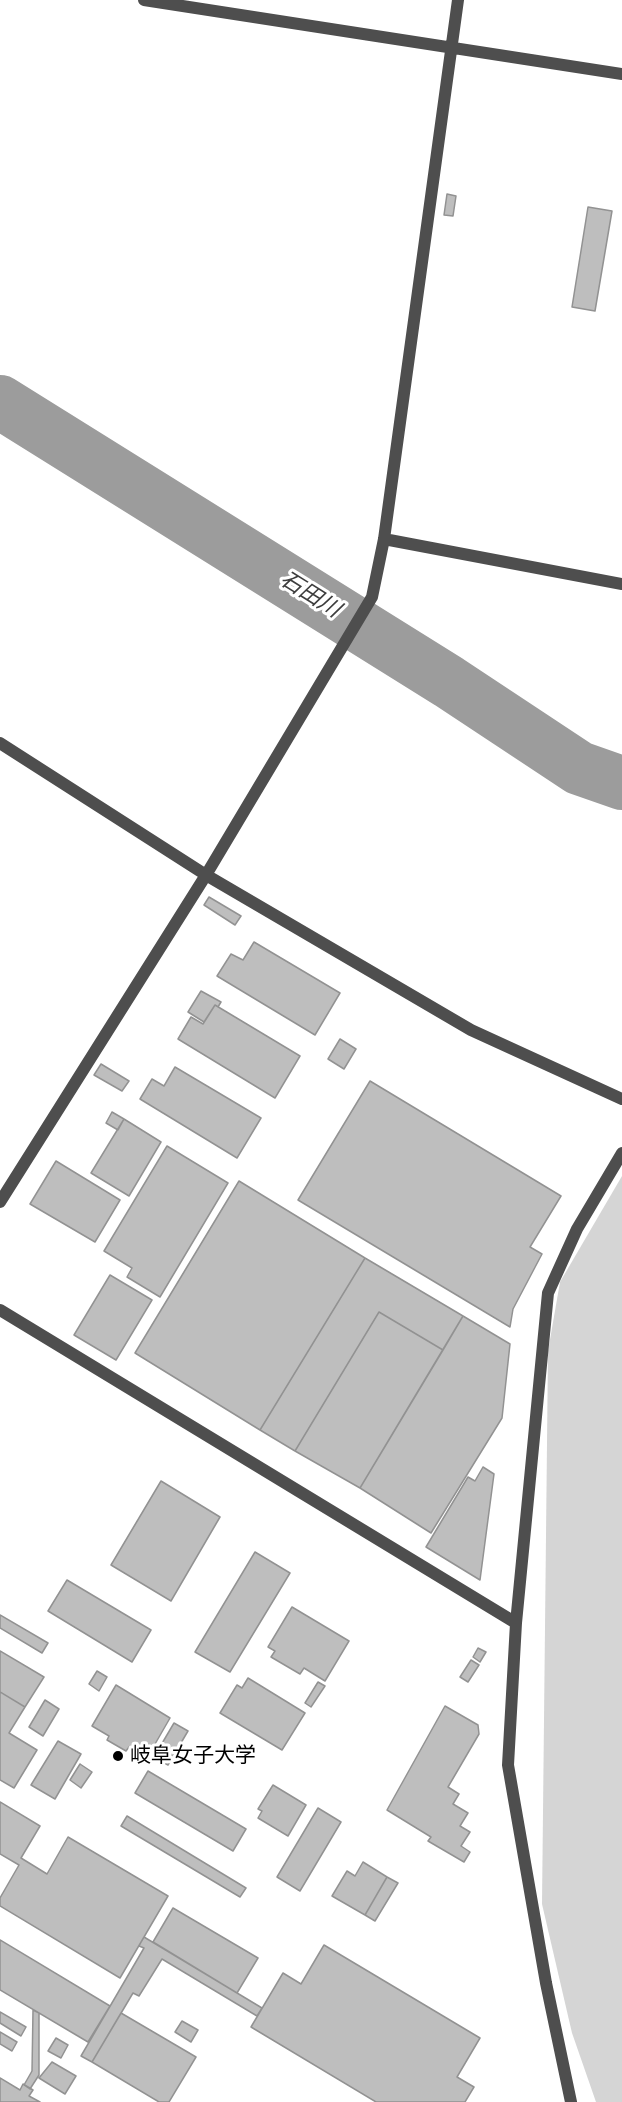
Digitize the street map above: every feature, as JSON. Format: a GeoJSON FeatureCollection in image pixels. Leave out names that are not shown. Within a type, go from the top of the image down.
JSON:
{"type":"FeatureCollection","features":[{"type":"Feature","properties":{"kind":"street"},"geometry":{"type":"LineString","coordinates":[[144,0],[622,74]]}},
{"type":"Feature","properties":{"kind":"street"},"geometry":{"type":"LineString","coordinates":[[0,1202],[206,874],[372,597],[384,539],[458,0]]}},
{"type":"Feature","properties":{"kind":"street"},"geometry":{"type":"LineString","coordinates":[[384,539],[622,584]]}},
{"type":"Feature","properties":{"kind":"street"},"geometry":{"type":"LineString","coordinates":[[0,743],[206,874],[471,1030],[622,1099]]}},
{"type":"Feature","properties":{"kind":"street"},"geometry":{"type":"LineString","coordinates":[[571,2102],[546,1983],[508,1765],[516,1623],[548,1293],[577,1229],[622,1154]]}},
{"type":"Feature","properties":{"kind":"street"},"geometry":{"type":"LineString","coordinates":[[0,1310],[516,1623]]}},
{"type":"Feature","properties":{"kind":"shaded area"},"geometry":{"type":"Polygon","coordinates":[[[622,1176],[622,2102],[596,2102],[572,2033],[542,1904],[548,1351],[560,1282],[622,1176]]]}},
{"type":"Feature","properties":{"kind":"building"},"geometry":{"type":"Polygon","coordinates":[[[447,194],[456,196],[453,216],[444,215],[447,194]]]}},
{"type":"Feature","properties":{"kind":"building"},"geometry":{"type":"Polygon","coordinates":[[[588,207],[612,211],[595,311],[572,307],[588,207]]]}},
{"type":"Feature","properties":{"kind":"building"},"geometry":{"type":"Polygon","coordinates":[[[209,897],[241,916],[235,925],[204,905],[209,897]]]}},
{"type":"Feature","properties":{"kind":"building"},"geometry":{"type":"Polygon","coordinates":[[[254,942],[340,993],[315,1035],[217,976],[231,954],[243,960],[254,942]]]}},
{"type":"Feature","properties":{"kind":"building"},"geometry":{"type":"Polygon","coordinates":[[[201,991],[221,1002],[218,1007],[215,1005],[204,1022],[188,1012],[201,991]]]}},
{"type":"Feature","properties":{"kind":"building"},"geometry":{"type":"Polygon","coordinates":[[[215,1005],[300,1056],[275,1098],[178,1039],[191,1017],[203,1024],[215,1005]]]}},
{"type":"Feature","properties":{"kind":"building"},"geometry":{"type":"Polygon","coordinates":[[[340,1039],[356,1049],[344,1069],[328,1059],[340,1039]]]}},
{"type":"Feature","properties":{"kind":"building"},"geometry":{"type":"Polygon","coordinates":[[[101,1064],[129,1081],[122,1091],[94,1075],[101,1064]]]}},
{"type":"Feature","properties":{"kind":"building"},"geometry":{"type":"Polygon","coordinates":[[[175,1067],[261,1118],[237,1158],[140,1099],[152,1079],[164,1086],[175,1067]]]}},
{"type":"Feature","properties":{"kind":"building"},"geometry":{"type":"Polygon","coordinates":[[[370,1081],[561,1196],[530,1247],[542,1254],[513,1309],[510,1327],[298,1200],[370,1081]]]}},
{"type":"Feature","properties":{"kind":"building"},"geometry":{"type":"Polygon","coordinates":[[[112,1112],[124,1119],[118,1130],[106,1123],[112,1112]]]}},
{"type":"Feature","properties":{"kind":"building"},"geometry":{"type":"Polygon","coordinates":[[[124,1119],[161,1142],[129,1196],[91,1173],[124,1119]]]}},
{"type":"Feature","properties":{"kind":"building"},"geometry":{"type":"Polygon","coordinates":[[[167,1146],[228,1183],[160,1297],[127,1277],[132,1268],[104,1251],[167,1146]]]}},
{"type":"Feature","properties":{"kind":"building"},"geometry":{"type":"Polygon","coordinates":[[[56,1161],[120,1200],[95,1242],[30,1204],[56,1161]]]}},
{"type":"Feature","properties":{"kind":"building"},"geometry":{"type":"Polygon","coordinates":[[[239,1181],[365,1258],[260,1430],[135,1353],[239,1181]]]}},
{"type":"Feature","properties":{"kind":"building"},"geometry":{"type":"Polygon","coordinates":[[[365,1258],[463,1316],[443,1350],[379,1312],[295,1451],[260,1430],[365,1258]]]}},
{"type":"Feature","properties":{"kind":"building"},"geometry":{"type":"Polygon","coordinates":[[[110,1275],[152,1300],[116,1360],[74,1335],[110,1275]]]}},
{"type":"Feature","properties":{"kind":"building"},"geometry":{"type":"Polygon","coordinates":[[[379,1312],[443,1350],[360,1488],[295,1451],[379,1312]]]}},
{"type":"Feature","properties":{"kind":"building"},"geometry":{"type":"Polygon","coordinates":[[[463,1316],[510,1344],[502,1418],[431,1533],[360,1488],[463,1316]]]}},
{"type":"Feature","properties":{"kind":"building"},"geometry":{"type":"Polygon","coordinates":[[[483,1467],[494,1474],[480,1580],[426,1547],[468,1477],[475,1481],[483,1467]]]}},
{"type":"Feature","properties":{"kind":"building"},"geometry":{"type":"Polygon","coordinates":[[[161,1481],[220,1517],[171,1601],[111,1565],[161,1481]]]}},
{"type":"Feature","properties":{"kind":"building"},"geometry":{"type":"Polygon","coordinates":[[[255,1552],[290,1573],[230,1672],[195,1652],[255,1552]]]}},
{"type":"Feature","properties":{"kind":"building"},"geometry":{"type":"Polygon","coordinates":[[[67,1580],[151,1630],[132,1662],[48,1611],[67,1580]]]}},
{"type":"Feature","properties":{"kind":"building"},"geometry":{"type":"Polygon","coordinates":[[[292,1607],[349,1641],[325,1681],[304,1668],[300,1674],[271,1657],[275,1651],[268,1647],[292,1607]]]}},
{"type":"Feature","properties":{"kind":"building"},"geometry":{"type":"Polygon","coordinates":[[[0,1615],[48,1643],[42,1653],[0,1628],[0,1615]]]}},
{"type":"Feature","properties":{"kind":"building"},"geometry":{"type":"Polygon","coordinates":[[[478,1648],[486,1652],[480,1662],[473,1657],[478,1648]]]}},
{"type":"Feature","properties":{"kind":"building"},"geometry":{"type":"Polygon","coordinates":[[[0,1651],[44,1677],[25,1707],[0,1692],[0,1651]]]}},
{"type":"Feature","properties":{"kind":"building"},"geometry":{"type":"Polygon","coordinates":[[[471,1660],[479,1665],[468,1682],[460,1677],[471,1660]]]}},
{"type":"Feature","properties":{"kind":"building"},"geometry":{"type":"Polygon","coordinates":[[[97,1671],[107,1677],[99,1691],[89,1684],[97,1671]]]}},
{"type":"Feature","properties":{"kind":"building"},"geometry":{"type":"Polygon","coordinates":[[[248,1678],[305,1713],[282,1750],[220,1713],[237,1685],[242,1688],[248,1678]]]}},
{"type":"Feature","properties":{"kind":"building"},"geometry":{"type":"Polygon","coordinates":[[[318,1682],[325,1686],[311,1707],[305,1703],[318,1682]]]}},
{"type":"Feature","properties":{"kind":"building"},"geometry":{"type":"Polygon","coordinates":[[[116,1685],[170,1718],[147,1758],[129,1747],[126,1751],[107,1740],[109,1736],[92,1726],[116,1685]]]}},
{"type":"Feature","properties":{"kind":"building"},"geometry":{"type":"Polygon","coordinates":[[[0,1692],[25,1707],[9,1733],[37,1750],[14,1788],[0,1780],[0,1692]]]}},
{"type":"Feature","properties":{"kind":"building"},"geometry":{"type":"Polygon","coordinates":[[[45,1700],[59,1709],[43,1736],[29,1727],[45,1700]]]}},
{"type":"Feature","properties":{"kind":"building"},"geometry":{"type":"Polygon","coordinates":[[[445,1706],[478,1725],[479,1734],[448,1787],[459,1794],[453,1804],[468,1813],[460,1826],[470,1832],[461,1846],[470,1852],[464,1862],[428,1841],[431,1837],[387,1810],[445,1706]]]}},
{"type":"Feature","properties":{"kind":"building"},"geometry":{"type":"Polygon","coordinates":[[[174,1723],[188,1731],[168,1765],[154,1757],[174,1723]]]}},
{"type":"Feature","properties":{"kind":"building"},"geometry":{"type":"Polygon","coordinates":[[[58,1741],[81,1754],[55,1799],[31,1785],[58,1741]]]}},
{"type":"Feature","properties":{"kind":"building"},"geometry":{"type":"Polygon","coordinates":[[[80,1764],[92,1772],[81,1788],[70,1780],[80,1764]]]}},
{"type":"Feature","properties":{"kind":"building"},"geometry":{"type":"Polygon","coordinates":[[[148,1771],[246,1829],[233,1851],[135,1793],[148,1771]]]}},
{"type":"Feature","properties":{"kind":"building"},"geometry":{"type":"Polygon","coordinates":[[[273,1785],[306,1805],[288,1836],[258,1818],[262,1811],[258,1809],[273,1785]]]}},
{"type":"Feature","properties":{"kind":"building"},"geometry":{"type":"Polygon","coordinates":[[[0,1802],[40,1826],[21,1858],[47,1874],[68,1837],[168,1896],[120,1978],[0,1906],[0,1898],[19,1865],[0,1854],[0,1802]]]}},
{"type":"Feature","properties":{"kind":"building"},"geometry":{"type":"Polygon","coordinates":[[[318,1808],[341,1822],[300,1891],[277,1877],[318,1808]]]}},
{"type":"Feature","properties":{"kind":"building"},"geometry":{"type":"Polygon","coordinates":[[[127,1816],[246,1888],[240,1897],[121,1826],[127,1816]]]}},
{"type":"Feature","properties":{"kind":"building"},"geometry":{"type":"Polygon","coordinates":[[[363,1862],[387,1877],[365,1915],[332,1896],[347,1871],[355,1876],[363,1862]]]}},
{"type":"Feature","properties":{"kind":"building"},"geometry":{"type":"Polygon","coordinates":[[[387,1877],[398,1883],[375,1921],[365,1915],[387,1877]]]}},
{"type":"Feature","properties":{"kind":"building"},"geometry":{"type":"Polygon","coordinates":[[[173,1908],[258,1958],[237,1993],[153,1942],[173,1908]]]}},
{"type":"Feature","properties":{"kind":"building"},"geometry":{"type":"Polygon","coordinates":[[[144,1937],[262,2008],[257,2016],[162,1959],[139,1996],[133,1993],[92,2062],[81,2056],[144,1948],[139,1946],[144,1937]]]}},
{"type":"Feature","properties":{"kind":"building"},"geometry":{"type":"Polygon","coordinates":[[[0,1940],[110,2006],[88,2042],[0,1990],[0,1940]]]}},
{"type":"Feature","properties":{"kind":"building"},"geometry":{"type":"Polygon","coordinates":[[[324,1945],[480,2038],[457,2077],[474,2087],[465,2102],[376,2102],[251,2027],[283,1973],[301,1984],[324,1945]]]}},
{"type":"Feature","properties":{"kind":"building"},"geometry":{"type":"Polygon","coordinates":[[[33,2010],[39,2013],[39,2075],[30,2089],[24,2085],[32,2071],[33,2010]]]}},
{"type":"Feature","properties":{"kind":"building"},"geometry":{"type":"Polygon","coordinates":[[[0,2012],[26,2027],[21,2036],[0,2023],[0,2012]]]}},
{"type":"Feature","properties":{"kind":"building"},"geometry":{"type":"Polygon","coordinates":[[[121,2013],[196,2057],[169,2102],[159,2102],[92,2062],[121,2013]]]}},
{"type":"Feature","properties":{"kind":"building"},"geometry":{"type":"Polygon","coordinates":[[[182,2021],[198,2030],[191,2042],[175,2032],[182,2021]]]}},
{"type":"Feature","properties":{"kind":"building"},"geometry":{"type":"Polygon","coordinates":[[[0,2032],[17,2042],[12,2051],[0,2044],[0,2032]]]}},
{"type":"Feature","properties":{"kind":"building"},"geometry":{"type":"Polygon","coordinates":[[[56,2038],[68,2045],[61,2058],[48,2051],[56,2038]]]}},
{"type":"Feature","properties":{"kind":"building"},"geometry":{"type":"Polygon","coordinates":[[[52,2062],[76,2076],[65,2094],[39,2078],[52,2062]]]}},
{"type":"Feature","properties":{"kind":"building"},"geometry":{"type":"Polygon","coordinates":[[[0,2078],[20,2090],[23,2084],[33,2090],[29,2096],[40,2102],[0,2102],[0,2078]]]}},
{"type":"Feature","properties":{"kind":"waterway","name":"石田川"},"geometry":{"type":"LineString","coordinates":[[0,402],[449,682],[579,768],[622,783]]}},
{"type":"Feature","properties":{"kind":"place","name":"岐阜女子大学"},"geometry":{"type":"Point","coordinates":[118,1756]}}]}
